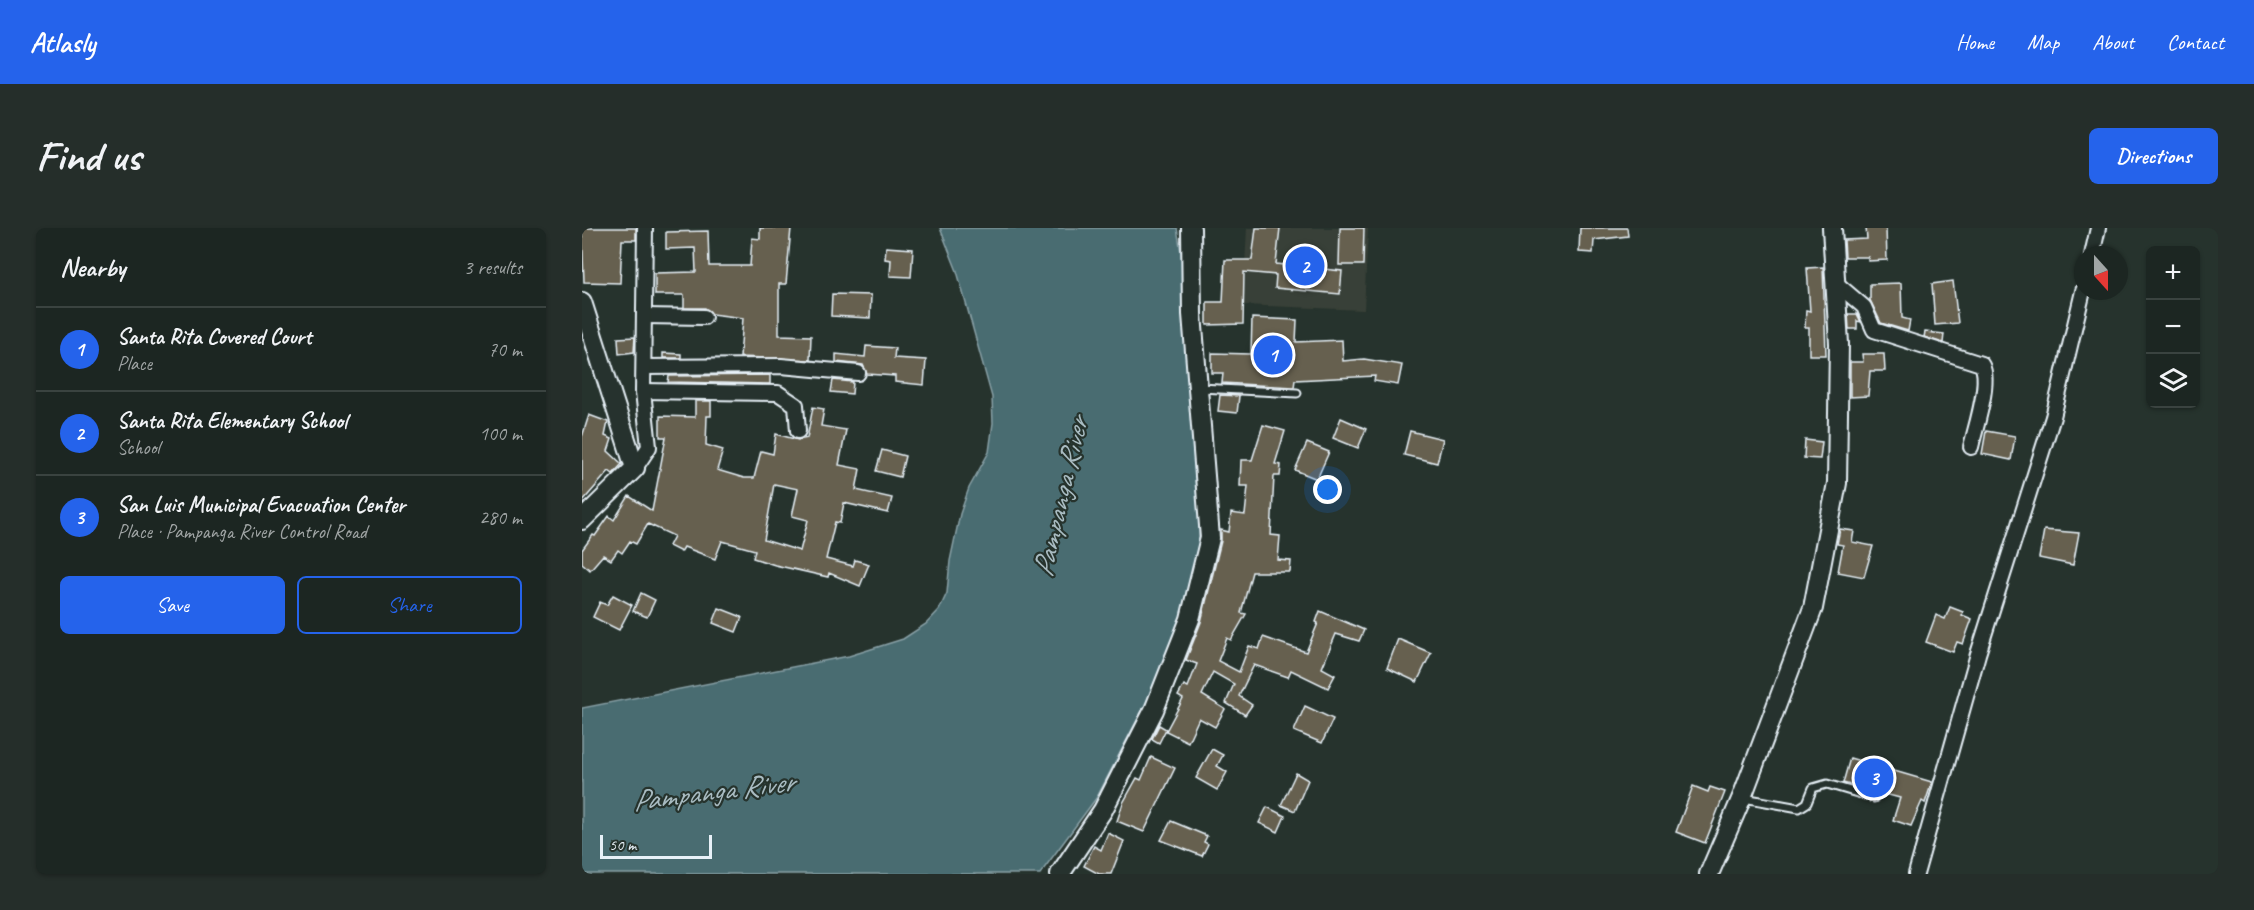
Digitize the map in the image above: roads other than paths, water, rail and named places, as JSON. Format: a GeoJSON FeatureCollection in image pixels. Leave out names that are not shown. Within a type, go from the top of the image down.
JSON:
{"type":"FeatureCollection","features":[{"type":"Feature","properties":{"kind":"street"},"geometry":{"type":"LineString","coordinates":[[582,520],[635,468],[649,447],[644,391],[645,228]]}},
{"type":"Feature","properties":{"kind":"street"},"geometry":{"type":"LineString","coordinates":[[1060,874],[1103,810],[1154,710],[1190,619],[1210,538],[1200,388],[1192,314],[1191,228]]}},
{"type":"Feature","properties":{"kind":"street"},"geometry":{"type":"LineString","coordinates":[[1709,874],[1742,797],[1813,608],[1835,494],[1839,345],[1832,228]]}},
{"type":"Feature","properties":{"kind":"street"},"geometry":{"type":"LineString","coordinates":[[2094,246],[2098,228]]}},
{"type":"Feature","properties":{"kind":"street"},"geometry":{"type":"LineString","coordinates":[[1837,284],[1864,307],[1874,330],[1982,364],[1985,368],[1983,398],[1971,447]]}},
{"type":"Feature","properties":{"kind":"street"},"geometry":{"type":"LineString","coordinates":[[1916,874],[1978,654],[2053,417],[2081,300]]}},
{"type":"Feature","properties":{"kind":"street"},"geometry":{"type":"LineString","coordinates":[[582,302],[635,468]]}},
{"type":"Feature","properties":{"kind":"street"},"geometry":{"type":"LineString","coordinates":[[645,316],[704,317]]}},
{"type":"Feature","properties":{"kind":"street"},"geometry":{"type":"LineString","coordinates":[[644,367],[780,366],[858,372]]}},
{"type":"Feature","properties":{"kind":"street"},"geometry":{"type":"LineString","coordinates":[[644,391],[778,393],[796,405],[798,430]]}},
{"type":"Feature","properties":{"kind":"lane"},"geometry":{"type":"LineString","coordinates":[[1200,388],[1297,393]]}},
{"type":"Feature","properties":{"kind":"lane"},"geometry":{"type":"LineString","coordinates":[[1742,797],[1799,808],[1807,802],[1813,788],[1827,784],[1874,798]]}},
{"type":"Feature","properties":{"kind":"water","name":"Pampanga River"},"geometry":{"type":"Polygon","coordinates":[[[940,228],[1177,228],[1183,265],[1201,499],[1198,554],[1180,627],[1162,672],[1097,797],[1040,874],[582,874],[582,708],[849,656],[903,639],[926,624],[939,610],[947,593],[950,561],[960,514],[969,488],[989,452],[993,423],[992,397],[957,271],[940,228]]]}},
{"type":"Feature","properties":{"kind":"place","name":"Santa Rita Elementary School"},"geometry":{"type":"Point","coordinates":[1305,266]}},
{"type":"Feature","properties":{"kind":"place","name":"Santa Rita Covered Court"},"geometry":{"type":"Point","coordinates":[1273,355]}},
{"type":"Feature","properties":{"kind":"place","name":"San Luis Municipal Evacuation Center"},"geometry":{"type":"Point","coordinates":[1874,778]}}]}
